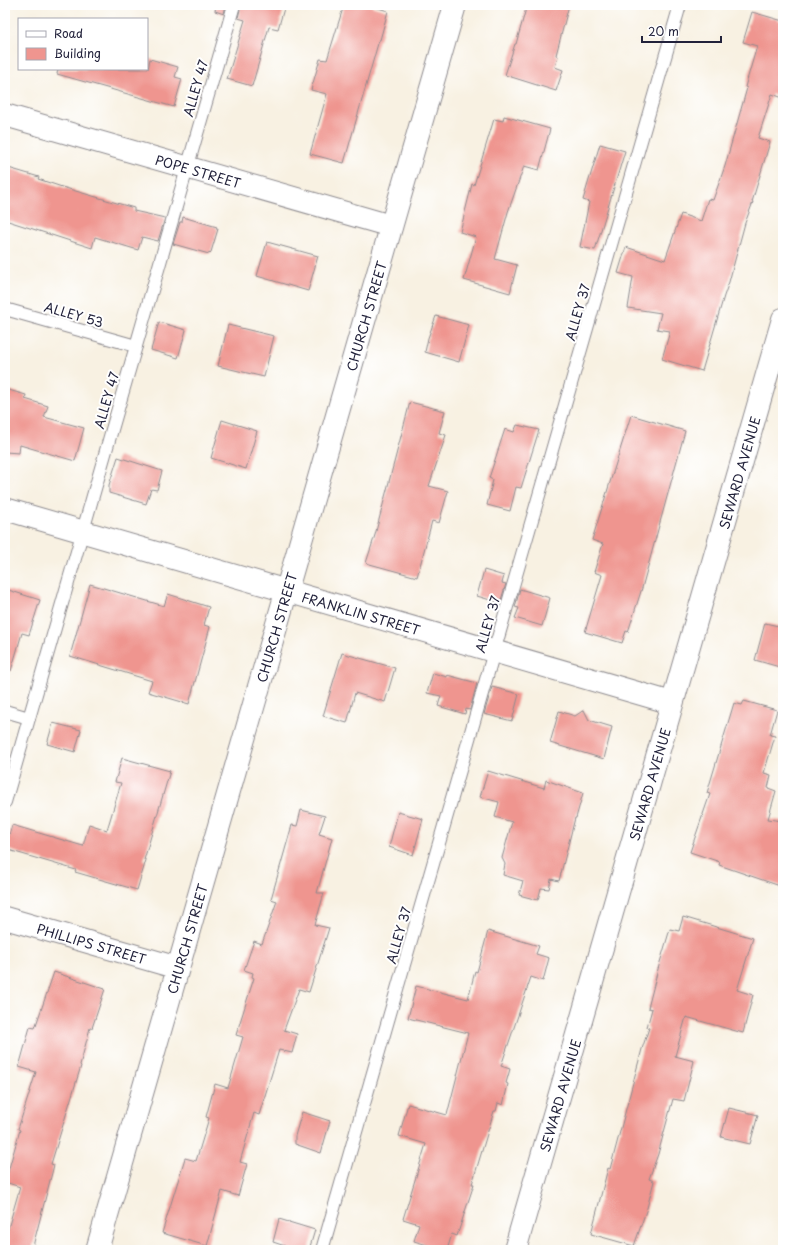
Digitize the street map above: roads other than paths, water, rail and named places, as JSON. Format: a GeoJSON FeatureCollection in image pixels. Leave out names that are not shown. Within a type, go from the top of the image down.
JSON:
{"type":"FeatureCollection","features":[{"type":"Feature","properties":{"kind":"street","name":"CHURCH STREET"},"geometry":{"type":"LineString","coordinates":[[97,1250],[455,5]]}},
{"type":"Feature","properties":{"kind":"street","name":"POPE STREET"},"geometry":{"type":"LineString","coordinates":[[5,115],[392,226]]}},
{"type":"Feature","properties":{"kind":"street","name":"SEWARD AVENUE"},"geometry":{"type":"LineString","coordinates":[[515,1250],[783,319]]}},
{"type":"Feature","properties":{"kind":"street","name":"FRANKLIN STREET"},"geometry":{"type":"LineString","coordinates":[[5,509],[672,703]]}},
{"type":"Feature","properties":{"kind":"street","name":"PHILLIPS STREET"},"geometry":{"type":"LineString","coordinates":[[5,918],[178,968]]}},
{"type":"Feature","properties":{"kind":"lane","name":"ALLEY 47"},"geometry":{"type":"LineString","coordinates":[[5,802],[234,5]]}},
{"type":"Feature","properties":{"kind":"lane","name":"ALLEY 37"},"geometry":{"type":"LineString","coordinates":[[322,1250],[680,5]]}},
{"type":"Feature","properties":{"kind":"lane","name":"ALLEY 53"},"geometry":{"type":"LineString","coordinates":[[5,310],[136,346]]}},
{"type":"Feature","properties":{"kind":"lane"},"geometry":{"type":"LineString","coordinates":[[5,711],[29,718]]}}]}
